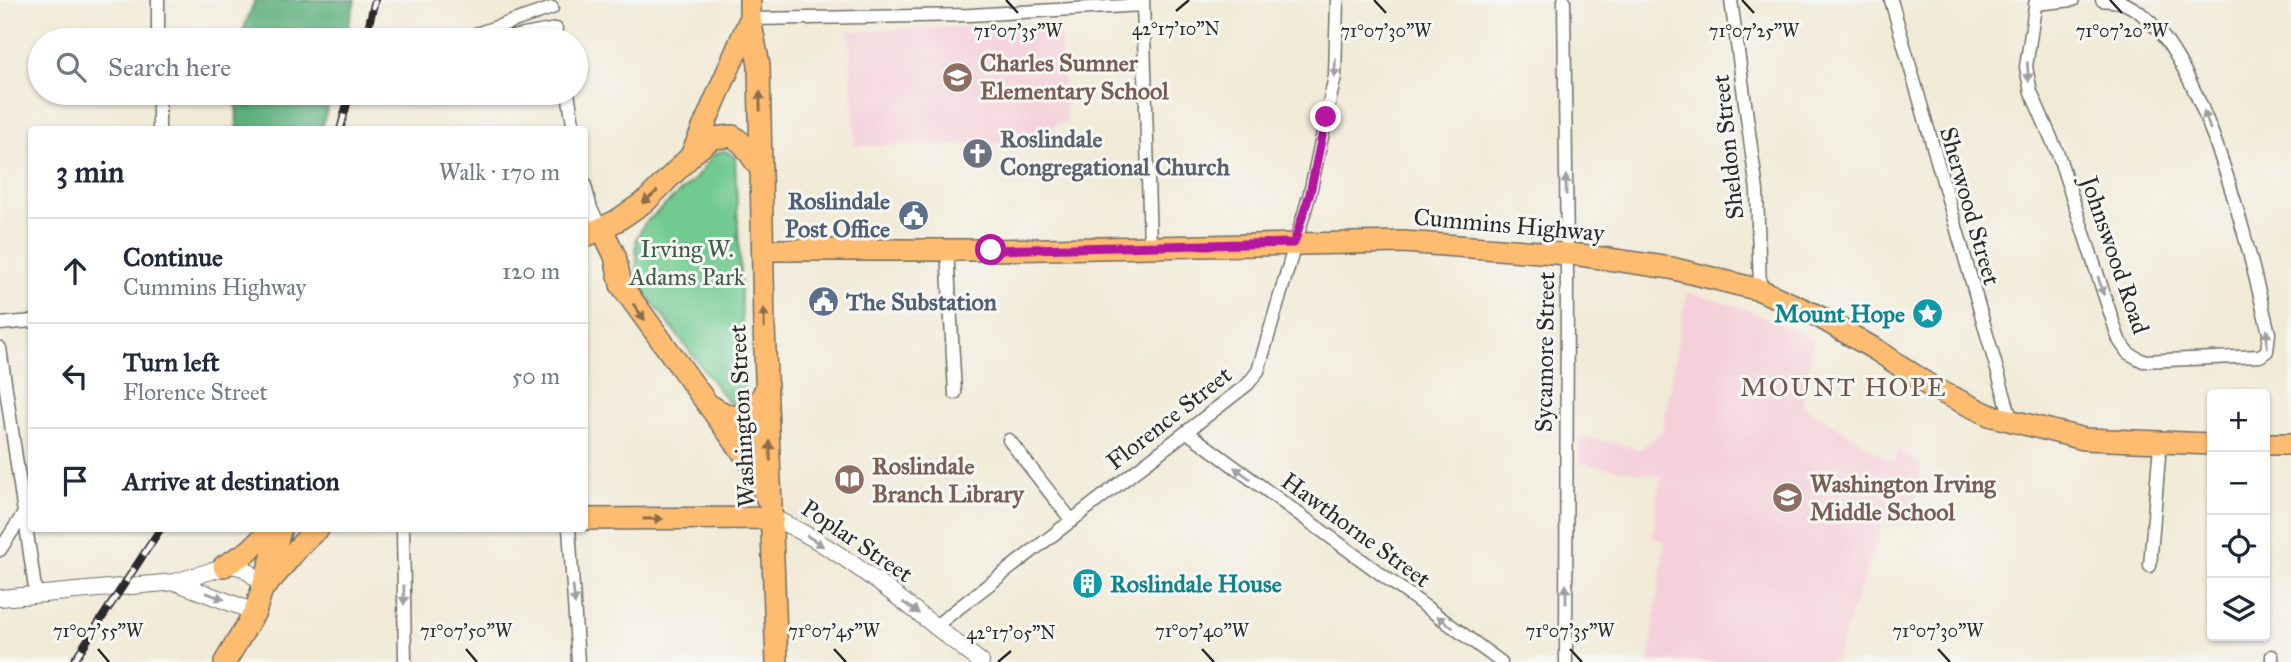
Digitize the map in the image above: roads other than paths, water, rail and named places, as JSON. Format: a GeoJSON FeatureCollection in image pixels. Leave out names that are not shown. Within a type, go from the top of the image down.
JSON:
{"type":"FeatureCollection","features":[{"type":"Feature","properties":{"kind":"main road"},"geometry":{"type":"LineString","coordinates":[[691,156],[750,9]]}},
{"type":"Feature","properties":{"kind":"main road","name":"Washington Street"},"geometry":{"type":"LineString","coordinates":[[750,9],[759,65],[777,662]]}},
{"type":"Feature","properties":{"kind":"main road"},"geometry":{"type":"LineString","coordinates":[[593,233],[647,200],[712,138],[733,136],[744,145],[761,170]]}},
{"type":"Feature","properties":{"kind":"main road","name":"Poplar Street"},"geometry":{"type":"LineString","coordinates":[[593,233],[615,256],[621,285],[754,468],[766,492],[773,517]]}},
{"type":"Feature","properties":{"kind":"main road","name":"Cummins Highway"},"geometry":{"type":"LineString","coordinates":[[763,250],[1403,242],[1567,254],[1671,268],[1760,290],[1837,327],[1933,388],[1989,415],[2012,422],[2084,439],[2207,444]]}},
{"type":"Feature","properties":{"kind":"main road"},"geometry":{"type":"LineString","coordinates":[[706,403],[730,417],[745,416],[758,404],[767,385]]}},
{"type":"Feature","properties":{"kind":"main road"},"geometry":{"type":"LineString","coordinates":[[2270,444],[2291,444]]}},
{"type":"Feature","properties":{"kind":"main road"},"geometry":{"type":"LineString","coordinates":[[588,519],[773,517]]}},
{"type":"Feature","properties":{"kind":"main road"},"geometry":{"type":"LineString","coordinates":[[224,566],[249,551],[270,532]]}},
{"type":"Feature","properties":{"kind":"main road"},"geometry":{"type":"LineString","coordinates":[[225,662],[255,612],[280,532]]}},
{"type":"Feature","properties":{"kind":"main road"},"geometry":{"type":"LineString","coordinates":[[265,586],[284,567],[301,543],[314,532]]}},
{"type":"Feature","properties":{"kind":"street"},"geometry":{"type":"LineString","coordinates":[[158,0],[158,28]]}},
{"type":"Feature","properties":{"kind":"street","name":"Florence Street"},"geometry":{"type":"LineString","coordinates":[[934,626],[1248,384],[1258,370],[1310,193],[1335,76],[1337,0]]}},
{"type":"Feature","properties":{"kind":"street","name":"Sycamore Street"},"geometry":{"type":"LineString","coordinates":[[1564,0],[1567,254],[1566,662]]}},
{"type":"Feature","properties":{"kind":"street","name":"Sheldon Street"},"geometry":{"type":"LineString","coordinates":[[1731,0],[1756,191],[1760,290]]}},
{"type":"Feature","properties":{"kind":"street","name":"Sherwood Street"},"geometry":{"type":"LineString","coordinates":[[1891,0],[2012,422]]}},
{"type":"Feature","properties":{"kind":"street","name":"Johnswood Road"},"geometry":{"type":"LineString","coordinates":[[2073,0],[2035,2],[2026,67],[2031,92],[2058,154],[2119,340],[2128,353],[2143,361],[2260,356],[2267,351],[2269,333],[2237,206],[2203,109],[2168,44],[2144,17],[2123,3],[2102,0]]}},
{"type":"Feature","properties":{"kind":"street"},"geometry":{"type":"LineString","coordinates":[[750,9],[970,15],[1143,3],[1150,247]]}},
{"type":"Feature","properties":{"kind":"street"},"geometry":{"type":"LineString","coordinates":[[489,28],[551,4],[556,28]]}},
{"type":"Feature","properties":{"kind":"street"},"geometry":{"type":"LineString","coordinates":[[159,105],[159,126]]}},
{"type":"Feature","properties":{"kind":"street"},"geometry":{"type":"LineString","coordinates":[[570,105],[573,126]]}},
{"type":"Feature","properties":{"kind":"street"},"geometry":{"type":"LineString","coordinates":[[588,200],[593,233]]}},
{"type":"Feature","properties":{"kind":"street"},"geometry":{"type":"LineString","coordinates":[[947,249],[955,393]]}},
{"type":"Feature","properties":{"kind":"street"},"geometry":{"type":"LineString","coordinates":[[0,324],[28,321]]}},
{"type":"Feature","properties":{"kind":"street"},"geometry":{"type":"LineString","coordinates":[[0,348],[28,506],[0,550]]}},
{"type":"Feature","properties":{"kind":"street","name":"Hawthorne Street"},"geometry":{"type":"LineString","coordinates":[[1187,432],[1500,662]]}},
{"type":"Feature","properties":{"kind":"street"},"geometry":{"type":"LineString","coordinates":[[1009,440],[1072,521]]}},
{"type":"Feature","properties":{"kind":"street"},"geometry":{"type":"LineString","coordinates":[[2150,566],[2160,444]]}},
{"type":"Feature","properties":{"kind":"street","name":"Poplar Street"},"geometry":{"type":"LineString","coordinates":[[773,517],[795,527],[981,662]]}},
{"type":"Feature","properties":{"kind":"street"},"geometry":{"type":"LineString","coordinates":[[30,532],[36,595]]}},
{"type":"Feature","properties":{"kind":"street"},"geometry":{"type":"LineString","coordinates":[[403,532],[405,662]]}},
{"type":"Feature","properties":{"kind":"street"},"geometry":{"type":"LineString","coordinates":[[569,532],[578,662]]}},
{"type":"Feature","properties":{"kind":"street"},"geometry":{"type":"LineString","coordinates":[[0,597],[175,582],[224,566],[244,568],[265,586]]}},
{"type":"Feature","properties":{"kind":"street"},"geometry":{"type":"LineString","coordinates":[[175,582],[255,612]]}},
{"type":"Feature","properties":{"kind":"railway"},"geometry":{"type":"LineString","coordinates":[[368,28],[375,0]]}},
{"type":"Feature","properties":{"kind":"railway"},"geometry":{"type":"LineString","coordinates":[[341,126],[347,105]]}},
{"type":"Feature","properties":{"kind":"railway"},"geometry":{"type":"LineString","coordinates":[[73,662],[158,532]]}},
{"type":"Feature","properties":{"kind":"place","name":"Charles Sumner Elementary School"},"geometry":{"type":"Point","coordinates":[957,77]}},
{"type":"Feature","properties":{"kind":"place","name":"Roslindale Congregational Church"},"geometry":{"type":"Point","coordinates":[977,153]}},
{"type":"Feature","properties":{"kind":"place","name":"Roslindale Post Office"},"geometry":{"type":"Point","coordinates":[913,215]}},
{"type":"Feature","properties":{"kind":"place","name":"The Substation"},"geometry":{"type":"Point","coordinates":[823,302]}},
{"type":"Feature","properties":{"kind":"place","name":"Mount Hope"},"geometry":{"type":"Point","coordinates":[1928,314]}},
{"type":"Feature","properties":{"kind":"place","name":"Roslindale Branch Library"},"geometry":{"type":"Point","coordinates":[849,480]}},
{"type":"Feature","properties":{"kind":"place","name":"Washington Irving Middle School"},"geometry":{"type":"Point","coordinates":[1787,498]}},
{"type":"Feature","properties":{"kind":"place","name":"Roslindale House"},"geometry":{"type":"Point","coordinates":[1087,584]}},
{"type":"Feature","properties":{"kind":"district","name":"MOUNT HOPE"},"geometry":{"type":"Point","coordinates":[1844,387]}},
{"type":"Feature","properties":{"kind":"park label","name":"Irving W. Adams Park"},"geometry":{"type":"Point","coordinates":[687,263]}}]}
